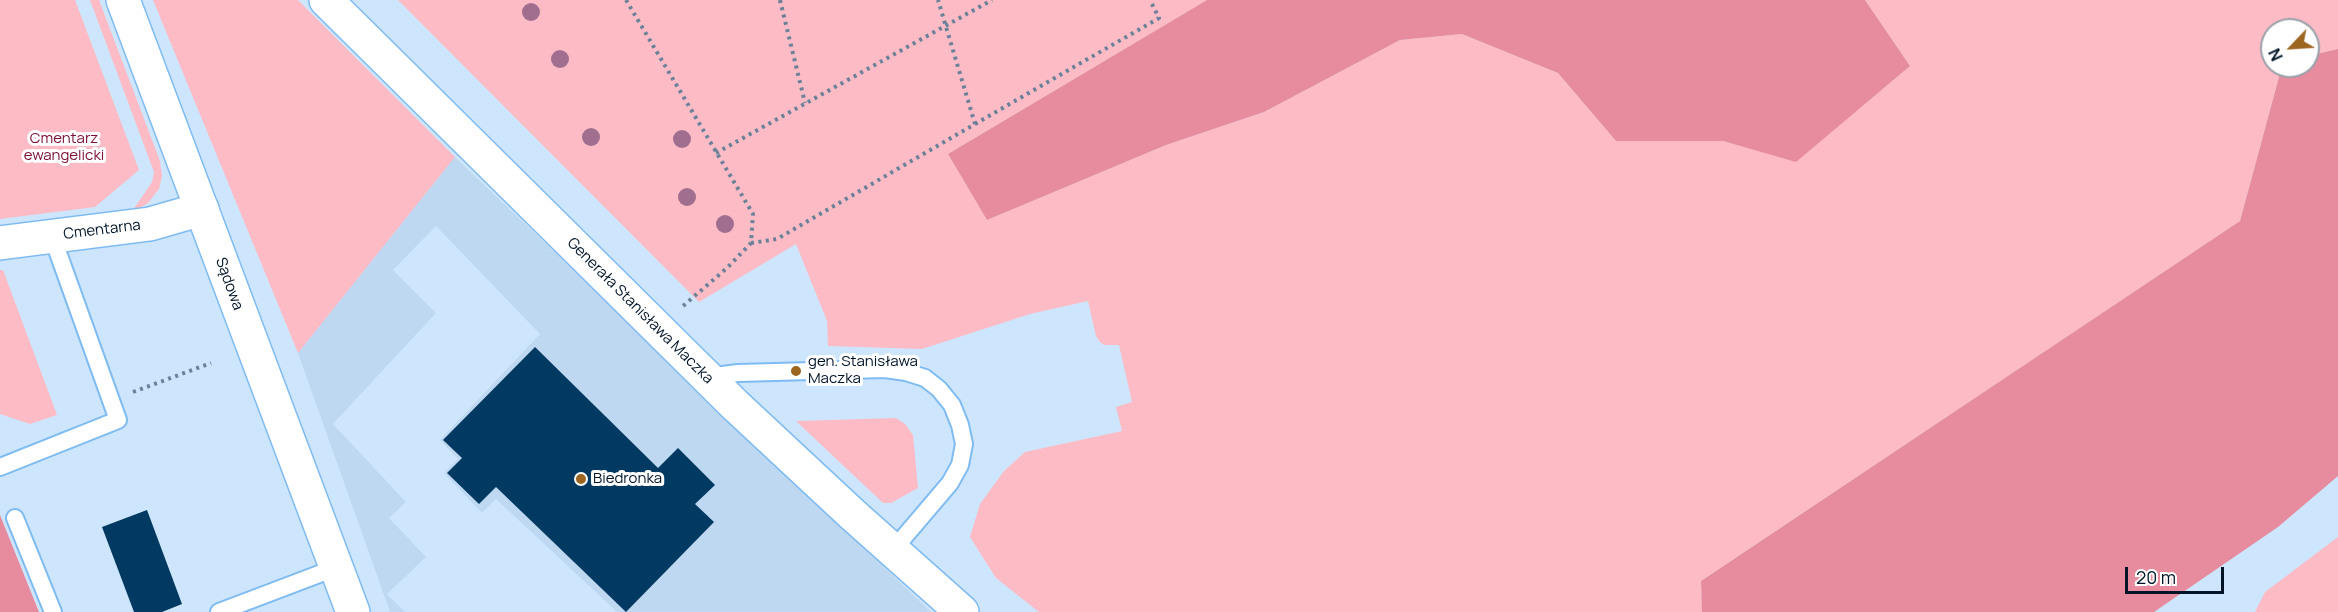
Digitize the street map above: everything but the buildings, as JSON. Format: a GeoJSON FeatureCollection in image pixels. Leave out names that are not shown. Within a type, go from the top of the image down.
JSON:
{"type":"FeatureCollection","features":[{"type":"Feature","properties":{"kind":"street","name":"Sądowa"},"geometry":{"type":"LineString","coordinates":[[123,0],[353,612]]}},
{"type":"Feature","properties":{"kind":"street","name":"Generała Stanisława Maczka"},"geometry":{"type":"LineString","coordinates":[[326,0],[707,377],[893,550],[948,607]]}},
{"type":"Feature","properties":{"kind":"street","name":"Cmentarna"},"geometry":{"type":"LineString","coordinates":[[0,243],[150,224],[202,209]]}},
{"type":"Feature","properties":{"kind":"street","name":"Sądowa"},"geometry":{"type":"LineString","coordinates":[[335,568],[342,612]]}},
{"type":"Feature","properties":{"kind":"lane"},"geometry":{"type":"LineString","coordinates":[[0,467],[118,420],[52,236]]}},
{"type":"Feature","properties":{"kind":"lane"},"geometry":{"type":"LineString","coordinates":[[707,377],[738,373],[885,369],[925,378],[939,389],[952,405],[960,425],[964,444],[960,465],[950,483],[893,550]]}},
{"type":"Feature","properties":{"kind":"lane"},"geometry":{"type":"LineString","coordinates":[[15,518],[53,612]]}},
{"type":"Feature","properties":{"kind":"lane"},"geometry":{"type":"LineString","coordinates":[[219,612],[248,607],[335,568]]}},
{"type":"Feature","properties":{"kind":"path"},"geometry":{"type":"LineString","coordinates":[[627,0],[753,214],[751,243]]}},
{"type":"Feature","properties":{"kind":"path"},"geometry":{"type":"LineString","coordinates":[[780,0],[805,103]]}},
{"type":"Feature","properties":{"kind":"path"},"geometry":{"type":"LineString","coordinates":[[938,0],[975,124]]}},
{"type":"Feature","properties":{"kind":"path"},"geometry":{"type":"LineString","coordinates":[[716,153],[992,0]]}},
{"type":"Feature","properties":{"kind":"path"},"geometry":{"type":"LineString","coordinates":[[676,313],[727,268],[751,243],[777,239],[1159,18],[1150,0]]}},
{"type":"Feature","properties":{"kind":"path"},"geometry":{"type":"LineString","coordinates":[[127,394],[212,363]]}},
{"type":"Feature","properties":{"kind":"shaded area"},"geometry":{"type":"Polygon","coordinates":[[[1207,0],[1865,0],[1910,66],[1796,162],[1723,141],[1616,141],[1558,73],[1462,34],[1400,40],[1264,112],[1166,145],[987,220],[948,154],[1207,0]]]}},
{"type":"Feature","properties":{"kind":"shaded area"},"geometry":{"type":"Polygon","coordinates":[[[2338,49],[2338,476],[2278,527],[2154,612],[1702,612],[1701,581],[2240,221],[2279,78],[2320,78],[2320,53],[2338,49]]]}},
{"type":"Feature","properties":{"kind":"shaded area"},"geometry":{"type":"Polygon","coordinates":[[[455,157],[931,612],[617,612],[496,499],[482,513],[444,473],[458,459],[440,440],[540,334],[436,226],[393,270],[436,313],[333,424],[406,502],[389,518],[426,557],[387,594],[405,612],[390,612],[298,353],[455,157]]]}},
{"type":"Feature","properties":{"kind":"shaded area"},"geometry":{"type":"Polygon","coordinates":[[[0,515],[39,612],[0,612],[0,515]]]}},
{"type":"Feature","properties":{"kind":"green space","name":"Cmentarz ewangelicki"},"geometry":{"type":"Polygon","coordinates":[[[0,0],[75,0],[139,170],[95,207],[0,219],[0,0]]]}},
{"type":"Feature","properties":{"kind":"green space"},"geometry":{"type":"Polygon","coordinates":[[[90,0],[99,0],[160,161],[162,176],[159,189],[148,203],[138,209],[133,210],[152,182],[154,172],[90,0]]]}},
{"type":"Feature","properties":{"kind":"green space"},"geometry":{"type":"Polygon","coordinates":[[[153,0],[298,0],[455,157],[298,353],[153,0]]]}},
{"type":"Feature","properties":{"kind":"green space"},"geometry":{"type":"Polygon","coordinates":[[[398,0],[1207,0],[948,154],[987,220],[1166,145],[1264,112],[1400,40],[1462,34],[1558,73],[1616,141],[1723,141],[1796,161],[1910,66],[1865,0],[2338,0],[2338,49],[2320,53],[2320,18],[2260,18],[2260,78],[2279,78],[2240,221],[1701,581],[1702,612],[1039,612],[996,578],[970,537],[980,504],[1004,471],[1025,452],[1122,431],[1116,407],[1132,402],[1119,345],[1104,345],[1100,342],[1096,336],[1088,301],[1030,314],[922,349],[828,346],[827,321],[796,244],[699,302],[398,0]]]}},
{"type":"Feature","properties":{"kind":"green space"},"geometry":{"type":"Polygon","coordinates":[[[0,270],[3,270],[57,415],[30,424],[0,414],[0,270]]]}},
{"type":"Feature","properties":{"kind":"green space"},"geometry":{"type":"Polygon","coordinates":[[[896,418],[905,424],[913,435],[918,488],[891,503],[883,503],[796,421],[896,418]]]}},
{"type":"Feature","properties":{"kind":"green space"},"geometry":{"type":"Polygon","coordinates":[[[2338,537],[2338,612],[2255,612],[2265,592],[2338,537]]]}},
{"type":"Feature","properties":{"kind":"place","name":"gen. Stanisława Maczka"},"geometry":{"type":"Point","coordinates":[796,371]}},
{"type":"Feature","properties":{"kind":"place","name":"Biedronka"},"geometry":{"type":"Point","coordinates":[581,479]}}]}
